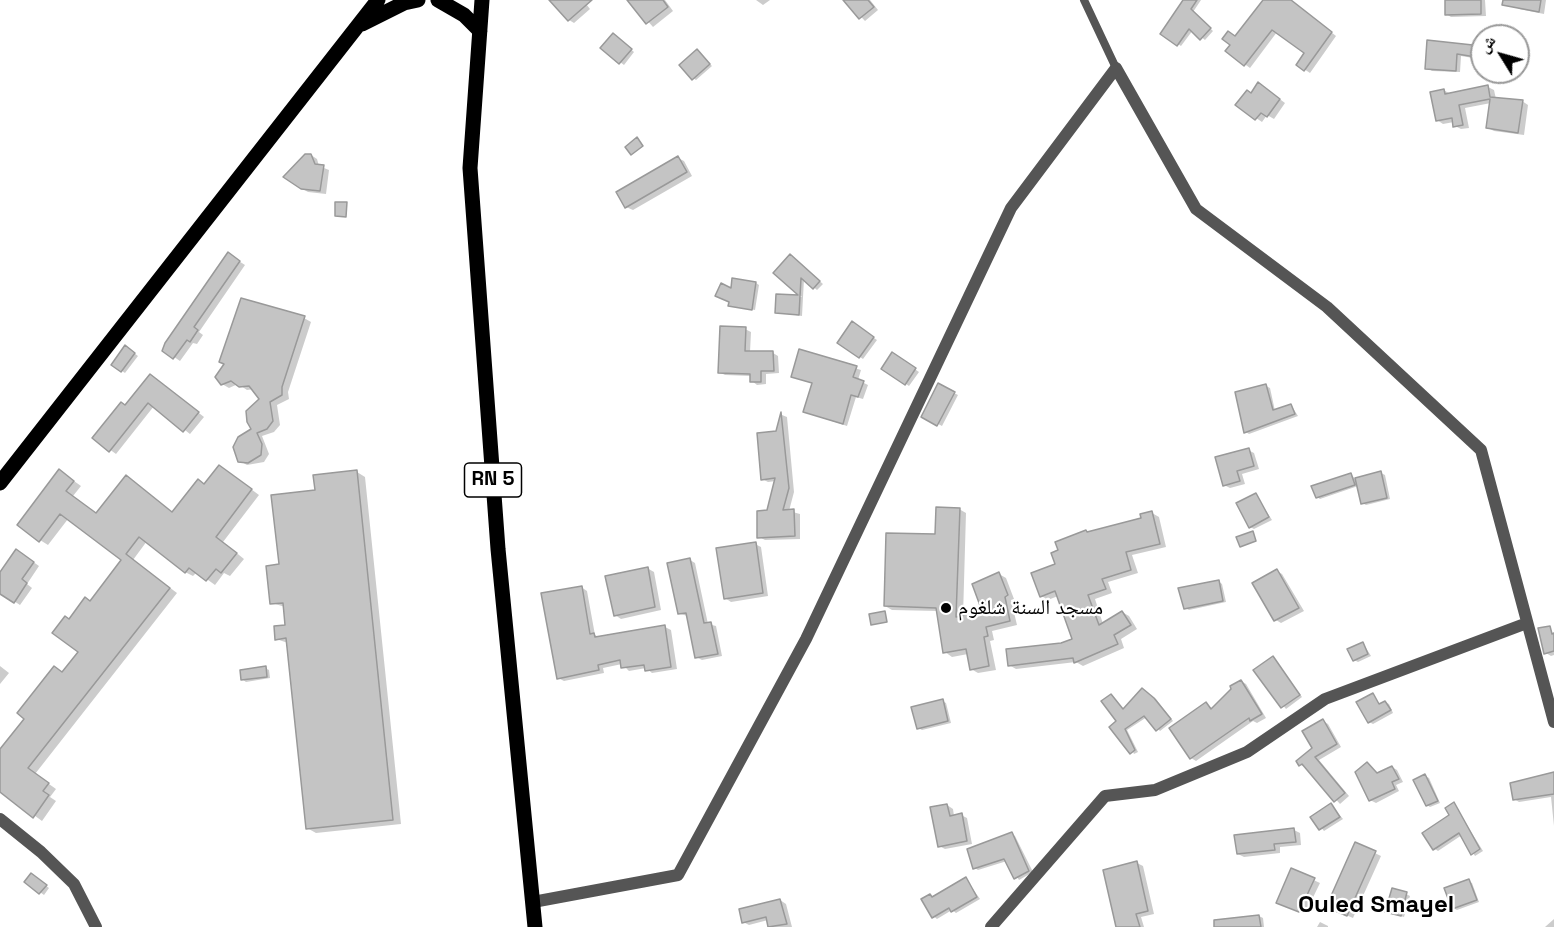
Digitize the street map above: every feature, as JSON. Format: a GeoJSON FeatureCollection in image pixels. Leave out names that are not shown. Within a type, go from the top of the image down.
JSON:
{"type":"FeatureCollection","features":[{"type":"Feature","properties":{"kind":"main road"},"geometry":{"type":"LineString","coordinates":[[0,483],[378,0]]}},
{"type":"Feature","properties":{"kind":"main road"},"geometry":{"type":"LineString","coordinates":[[357,27],[404,3],[418,0]]}},
{"type":"Feature","properties":{"kind":"main road"},"geometry":{"type":"LineString","coordinates":[[438,0],[464,15],[480,31]]}},
{"type":"Feature","properties":{"kind":"main road","name":"RN 5"},"geometry":{"type":"LineString","coordinates":[[482,0],[470,168],[498,549],[535,927]]}},
{"type":"Feature","properties":{"kind":"street"},"geometry":{"type":"LineString","coordinates":[[533,902],[678,875],[806,639],[1011,208],[1116,68],[1196,209],[1327,307],[1481,450],[1554,722]]}},
{"type":"Feature","properties":{"kind":"street"},"geometry":{"type":"LineString","coordinates":[[991,927],[1105,796],[1155,790],[1247,752],[1325,699],[1527,623]]}},
{"type":"Feature","properties":{"kind":"street"},"geometry":{"type":"LineString","coordinates":[[0,819],[41,852],[74,884],[96,927]]}},
{"type":"Feature","properties":{"kind":"lane"},"geometry":{"type":"LineString","coordinates":[[1084,0],[1116,68]]}},
{"type":"Feature","properties":{"kind":"building"},"geometry":{"type":"Polygon","coordinates":[[[549,0],[592,0],[568,21],[549,0]]]}},
{"type":"Feature","properties":{"kind":"building"},"geometry":{"type":"Polygon","coordinates":[[[627,0],[663,0],[668,7],[646,24],[627,0]]]}},
{"type":"Feature","properties":{"kind":"building"},"geometry":{"type":"Polygon","coordinates":[[[843,0],[868,0],[874,7],[859,19],[843,0]]]}},
{"type":"Feature","properties":{"kind":"building"},"geometry":{"type":"Polygon","coordinates":[[[1183,0],[1197,0],[1191,9],[1211,28],[1200,40],[1189,29],[1177,46],[1160,34],[1183,0]]]}},
{"type":"Feature","properties":{"kind":"building"},"geometry":{"type":"Polygon","coordinates":[[[1263,0],[1291,0],[1332,32],[1304,71],[1296,65],[1304,53],[1272,30],[1244,66],[1225,51],[1230,45],[1222,39],[1228,31],[1235,36],[1263,0]]]}},
{"type":"Feature","properties":{"kind":"building"},"geometry":{"type":"Polygon","coordinates":[[[1445,0],[1481,0],[1481,14],[1445,15],[1445,0]]]}},
{"type":"Feature","properties":{"kind":"building"},"geometry":{"type":"Polygon","coordinates":[[[1503,0],[1541,0],[1539,12],[1502,5],[1503,0]]]}},
{"type":"Feature","properties":{"kind":"building"},"geometry":{"type":"Polygon","coordinates":[[[613,33],[632,49],[619,64],[600,48],[613,33]]]}},
{"type":"Feature","properties":{"kind":"building"},"geometry":{"type":"Polygon","coordinates":[[[1427,40],[1470,45],[1470,56],[1457,54],[1456,71],[1425,69],[1427,40]]]}},
{"type":"Feature","properties":{"kind":"building"},"geometry":{"type":"Polygon","coordinates":[[[697,49],[710,64],[692,80],[679,65],[697,49]]]}},
{"type":"Feature","properties":{"kind":"building"},"geometry":{"type":"Polygon","coordinates":[[[1258,82],[1280,99],[1267,117],[1261,113],[1255,120],[1235,105],[1247,90],[1251,93],[1258,82]]]}},
{"type":"Feature","properties":{"kind":"building"},"geometry":{"type":"Polygon","coordinates":[[[1488,85],[1490,97],[1523,100],[1518,133],[1486,128],[1490,99],[1459,105],[1463,125],[1453,127],[1452,118],[1436,121],[1430,92],[1444,89],[1445,94],[1488,85]]]}},
{"type":"Feature","properties":{"kind":"building"},"geometry":{"type":"Polygon","coordinates":[[[637,137],[643,146],[631,155],[625,147],[637,137]]]}},
{"type":"Feature","properties":{"kind":"building"},"geometry":{"type":"Polygon","coordinates":[[[305,154],[311,154],[315,164],[324,165],[320,191],[301,189],[283,177],[305,154]]]}},
{"type":"Feature","properties":{"kind":"building"},"geometry":{"type":"Polygon","coordinates":[[[678,156],[687,172],[625,208],[616,192],[678,156]]]}},
{"type":"Feature","properties":{"kind":"building"},"geometry":{"type":"Polygon","coordinates":[[[335,202],[347,202],[346,217],[335,216],[335,202]]]}},
{"type":"Feature","properties":{"kind":"building"},"geometry":{"type":"Polygon","coordinates":[[[228,252],[240,261],[194,327],[198,330],[190,342],[187,340],[173,359],[162,351],[165,343],[228,252]]]}},
{"type":"Feature","properties":{"kind":"building"},"geometry":{"type":"Polygon","coordinates":[[[790,254],[820,281],[813,289],[801,278],[799,315],[775,313],[776,294],[798,295],[773,273],[790,254]]]}},
{"type":"Feature","properties":{"kind":"building"},"geometry":{"type":"Polygon","coordinates":[[[732,278],[756,282],[752,310],[728,306],[729,302],[715,296],[721,283],[731,288],[732,278]]]}},
{"type":"Feature","properties":{"kind":"building"},"geometry":{"type":"Polygon","coordinates":[[[241,298],[305,316],[282,387],[282,395],[270,402],[273,421],[267,429],[257,433],[262,444],[261,455],[248,463],[238,462],[233,447],[238,437],[251,429],[247,422],[246,411],[259,399],[249,386],[239,387],[231,381],[221,385],[215,377],[224,364],[219,362],[241,298]]]}},
{"type":"Feature","properties":{"kind":"building"},"geometry":{"type":"Polygon","coordinates":[[[852,321],[874,337],[859,358],[837,343],[852,321]]]}},
{"type":"Feature","properties":{"kind":"building"},"geometry":{"type":"Polygon","coordinates":[[[720,326],[746,327],[745,351],[773,351],[774,371],[761,371],[761,382],[750,382],[750,374],[718,373],[720,326]]]}},
{"type":"Feature","properties":{"kind":"building"},"geometry":{"type":"Polygon","coordinates":[[[125,345],[135,353],[121,372],[111,365],[125,345]]]}},
{"type":"Feature","properties":{"kind":"building"},"geometry":{"type":"Polygon","coordinates":[[[799,349],[857,366],[853,377],[864,381],[858,397],[851,395],[843,424],[803,412],[812,383],[791,377],[799,349]]]}},
{"type":"Feature","properties":{"kind":"building"},"geometry":{"type":"Polygon","coordinates":[[[892,352],[916,368],[905,385],[881,369],[892,352]]]}},
{"type":"Feature","properties":{"kind":"building"},"geometry":{"type":"Polygon","coordinates":[[[150,374],[199,412],[183,432],[148,403],[109,452],[92,438],[121,402],[125,405],[150,374]]]}},
{"type":"Feature","properties":{"kind":"building"},"geometry":{"type":"Polygon","coordinates":[[[938,383],[955,392],[937,426],[921,417],[938,383]]]}},
{"type":"Feature","properties":{"kind":"building"},"geometry":{"type":"Polygon","coordinates":[[[1266,384],[1273,410],[1291,404],[1295,414],[1244,433],[1235,392],[1266,384]]]}},
{"type":"Feature","properties":{"kind":"building"},"geometry":{"type":"Polygon","coordinates":[[[781,412],[789,488],[783,510],[794,509],[795,536],[757,538],[757,511],[767,510],[775,478],[761,480],[757,433],[776,431],[781,412]]]}},
{"type":"Feature","properties":{"kind":"building"},"geometry":{"type":"Polygon","coordinates":[[[1249,448],[1254,466],[1237,471],[1240,481],[1223,486],[1215,457],[1249,448]]]}},
{"type":"Feature","properties":{"kind":"building"},"geometry":{"type":"Polygon","coordinates":[[[219,465],[252,489],[216,537],[237,553],[221,573],[216,569],[206,581],[189,568],[185,573],[139,537],[126,554],[170,588],[28,768],[49,783],[43,791],[49,795],[33,818],[0,792],[0,749],[24,719],[17,713],[54,666],[62,672],[78,652],[52,633],[65,616],[69,619],[85,597],[90,601],[121,560],[60,514],[39,542],[17,525],[59,469],[74,481],[66,491],[96,513],[126,475],[172,512],[198,479],[204,484],[219,465]]]}},
{"type":"Feature","properties":{"kind":"building"},"geometry":{"type":"Polygon","coordinates":[[[357,470],[393,820],[306,829],[286,638],[275,640],[274,626],[285,625],[283,603],[270,604],[266,566],[279,564],[271,495],[315,490],[313,475],[357,470]]]}},
{"type":"Feature","properties":{"kind":"building"},"geometry":{"type":"Polygon","coordinates":[[[1381,471],[1387,498],[1361,504],[1355,478],[1381,471]]]}},
{"type":"Feature","properties":{"kind":"building"},"geometry":{"type":"Polygon","coordinates":[[[1351,473],[1355,485],[1316,498],[1311,486],[1351,473]]]}},
{"type":"Feature","properties":{"kind":"building"},"geometry":{"type":"Polygon","coordinates":[[[1256,493],[1269,517],[1249,528],[1236,503],[1256,493]]]}},
{"type":"Feature","properties":{"kind":"building"},"geometry":{"type":"Polygon","coordinates":[[[936,507],[960,508],[956,617],[982,611],[972,584],[999,572],[1008,595],[1005,597],[1010,621],[986,627],[988,636],[984,637],[989,666],[970,670],[966,649],[943,653],[936,608],[884,606],[886,533],[935,534],[936,507]]]}},
{"type":"Feature","properties":{"kind":"building"},"geometry":{"type":"Polygon","coordinates":[[[1152,511],[1160,544],[1126,552],[1131,570],[1102,579],[1106,589],[1088,595],[1099,625],[1122,611],[1131,625],[1114,635],[1118,644],[1074,663],[1073,658],[1008,666],[1006,649],[1061,643],[1072,639],[1055,591],[1040,597],[1031,573],[1055,564],[1051,553],[1058,550],[1055,542],[1086,530],[1087,532],[1141,518],[1140,514],[1152,511]]]}},
{"type":"Feature","properties":{"kind":"building"},"geometry":{"type":"Polygon","coordinates":[[[1253,531],[1256,541],[1240,547],[1236,537],[1253,531]]]}},
{"type":"Feature","properties":{"kind":"building"},"geometry":{"type":"Polygon","coordinates":[[[756,542],[763,593],[724,599],[716,548],[756,542]]]}},
{"type":"Feature","properties":{"kind":"building"},"geometry":{"type":"Polygon","coordinates":[[[16,549],[34,562],[22,579],[27,583],[14,603],[0,594],[0,572],[16,549]]]}},
{"type":"Feature","properties":{"kind":"building"},"geometry":{"type":"Polygon","coordinates":[[[690,558],[704,623],[711,622],[718,654],[695,658],[686,613],[678,614],[667,563],[690,558]]]}},
{"type":"Feature","properties":{"kind":"building"},"geometry":{"type":"Polygon","coordinates":[[[648,567],[655,607],[614,616],[605,576],[648,567]]]}},
{"type":"Feature","properties":{"kind":"building"},"geometry":{"type":"Polygon","coordinates":[[[1277,569],[1299,608],[1274,621],[1252,583],[1277,569]]]}},
{"type":"Feature","properties":{"kind":"building"},"geometry":{"type":"Polygon","coordinates":[[[1219,580],[1223,601],[1184,609],[1178,588],[1219,580]]]}},
{"type":"Feature","properties":{"kind":"building"},"geometry":{"type":"Polygon","coordinates":[[[582,586],[590,634],[594,633],[595,637],[665,625],[671,667],[645,671],[644,665],[621,668],[620,660],[598,665],[599,670],[557,679],[541,593],[582,586]]]}},
{"type":"Feature","properties":{"kind":"building"},"geometry":{"type":"Polygon","coordinates":[[[885,611],[887,622],[871,625],[869,614],[885,611]]]}},
{"type":"Feature","properties":{"kind":"building"},"geometry":{"type":"Polygon","coordinates":[[[1550,626],[1552,634],[1554,633],[1554,651],[1544,654],[1538,628],[1550,626]]]}},
{"type":"Feature","properties":{"kind":"building"},"geometry":{"type":"Polygon","coordinates":[[[1363,642],[1368,654],[1353,661],[1347,649],[1363,642]]]}},
{"type":"Feature","properties":{"kind":"building"},"geometry":{"type":"Polygon","coordinates":[[[1273,656],[1300,695],[1281,708],[1253,670],[1273,656]]]}},
{"type":"Feature","properties":{"kind":"building"},"geometry":{"type":"Polygon","coordinates":[[[266,666],[267,677],[241,680],[240,670],[266,666]]]}},
{"type":"Feature","properties":{"kind":"building"},"geometry":{"type":"Polygon","coordinates":[[[1241,680],[1262,714],[1250,721],[1249,718],[1190,759],[1169,728],[1206,702],[1211,709],[1231,689],[1230,686],[1241,680]]]}},
{"type":"Feature","properties":{"kind":"building"},"geometry":{"type":"Polygon","coordinates":[[[1142,688],[1154,698],[1171,719],[1156,731],[1144,716],[1125,729],[1135,750],[1130,754],[1109,727],[1116,721],[1101,701],[1111,694],[1123,709],[1142,688]]]}},
{"type":"Feature","properties":{"kind":"building"},"geometry":{"type":"Polygon","coordinates":[[[1373,693],[1379,704],[1385,701],[1391,710],[1368,723],[1356,702],[1373,693]]]}},
{"type":"Feature","properties":{"kind":"building"},"geometry":{"type":"Polygon","coordinates":[[[943,699],[948,721],[917,729],[911,707],[943,699]]]}},
{"type":"Feature","properties":{"kind":"building"},"geometry":{"type":"Polygon","coordinates":[[[1323,719],[1337,744],[1315,757],[1345,793],[1334,802],[1302,764],[1299,766],[1296,761],[1312,748],[1302,731],[1323,719]]]}},
{"type":"Feature","properties":{"kind":"building"},"geometry":{"type":"Polygon","coordinates":[[[1367,762],[1377,773],[1392,766],[1399,779],[1392,782],[1395,789],[1369,801],[1355,772],[1367,762]]]}},
{"type":"Feature","properties":{"kind":"building"},"geometry":{"type":"Polygon","coordinates":[[[1554,772],[1554,794],[1513,800],[1510,783],[1554,772]]]}},
{"type":"Feature","properties":{"kind":"building"},"geometry":{"type":"Polygon","coordinates":[[[1425,774],[1438,801],[1426,806],[1413,780],[1425,774]]]}},
{"type":"Feature","properties":{"kind":"building"},"geometry":{"type":"Polygon","coordinates":[[[1454,802],[1480,849],[1471,855],[1459,833],[1433,850],[1422,833],[1449,815],[1445,808],[1454,802]]]}},
{"type":"Feature","properties":{"kind":"building"},"geometry":{"type":"Polygon","coordinates":[[[1331,803],[1340,817],[1319,830],[1310,817],[1331,803]]]}},
{"type":"Feature","properties":{"kind":"building"},"geometry":{"type":"Polygon","coordinates":[[[947,804],[950,816],[962,813],[967,841],[938,847],[930,807],[947,804]]]}},
{"type":"Feature","properties":{"kind":"building"},"geometry":{"type":"Polygon","coordinates":[[[1294,828],[1296,842],[1274,844],[1275,850],[1237,854],[1234,835],[1294,828]]]}},
{"type":"Feature","properties":{"kind":"building"},"geometry":{"type":"Polygon","coordinates":[[[1012,832],[1029,871],[1014,879],[1004,859],[973,869],[967,849],[1012,832]]]}},
{"type":"Feature","properties":{"kind":"building"},"geometry":{"type":"Polygon","coordinates":[[[1355,842],[1376,851],[1347,916],[1326,907],[1355,842]]]}},
{"type":"Feature","properties":{"kind":"building"},"geometry":{"type":"Polygon","coordinates":[[[1137,861],[1148,911],[1136,914],[1140,927],[1116,927],[1103,870],[1137,861]]]}},
{"type":"Feature","properties":{"kind":"building"},"geometry":{"type":"Polygon","coordinates":[[[1291,868],[1315,878],[1299,912],[1276,903],[1291,868]]]}},
{"type":"Feature","properties":{"kind":"building"},"geometry":{"type":"Polygon","coordinates":[[[31,873],[47,885],[39,894],[24,882],[31,873]]]}},
{"type":"Feature","properties":{"kind":"building"},"geometry":{"type":"Polygon","coordinates":[[[966,877],[977,897],[951,912],[949,908],[932,918],[921,899],[930,894],[932,897],[966,877]]]}},
{"type":"Feature","properties":{"kind":"building"},"geometry":{"type":"Polygon","coordinates":[[[1469,879],[1477,900],[1452,909],[1444,888],[1469,879]]]}},
{"type":"Feature","properties":{"kind":"building"},"geometry":{"type":"Polygon","coordinates":[[[1392,888],[1407,892],[1401,916],[1385,912],[1392,888]]]}},
{"type":"Feature","properties":{"kind":"building"},"geometry":{"type":"Polygon","coordinates":[[[780,899],[787,924],[768,927],[766,917],[742,923],[739,909],[780,899]]]}},
{"type":"Feature","properties":{"kind":"building"},"geometry":{"type":"Polygon","coordinates":[[[1259,915],[1261,927],[1214,927],[1214,920],[1259,915]]]}},
{"type":"Feature","properties":{"kind":"place","name":"مسجد السنة شلغوم"},"geometry":{"type":"Point","coordinates":[946,608]}},
{"type":"Feature","properties":{"kind":"district","name":"Ouled Smayel"},"geometry":{"type":"Point","coordinates":[1376,905]}}]}
